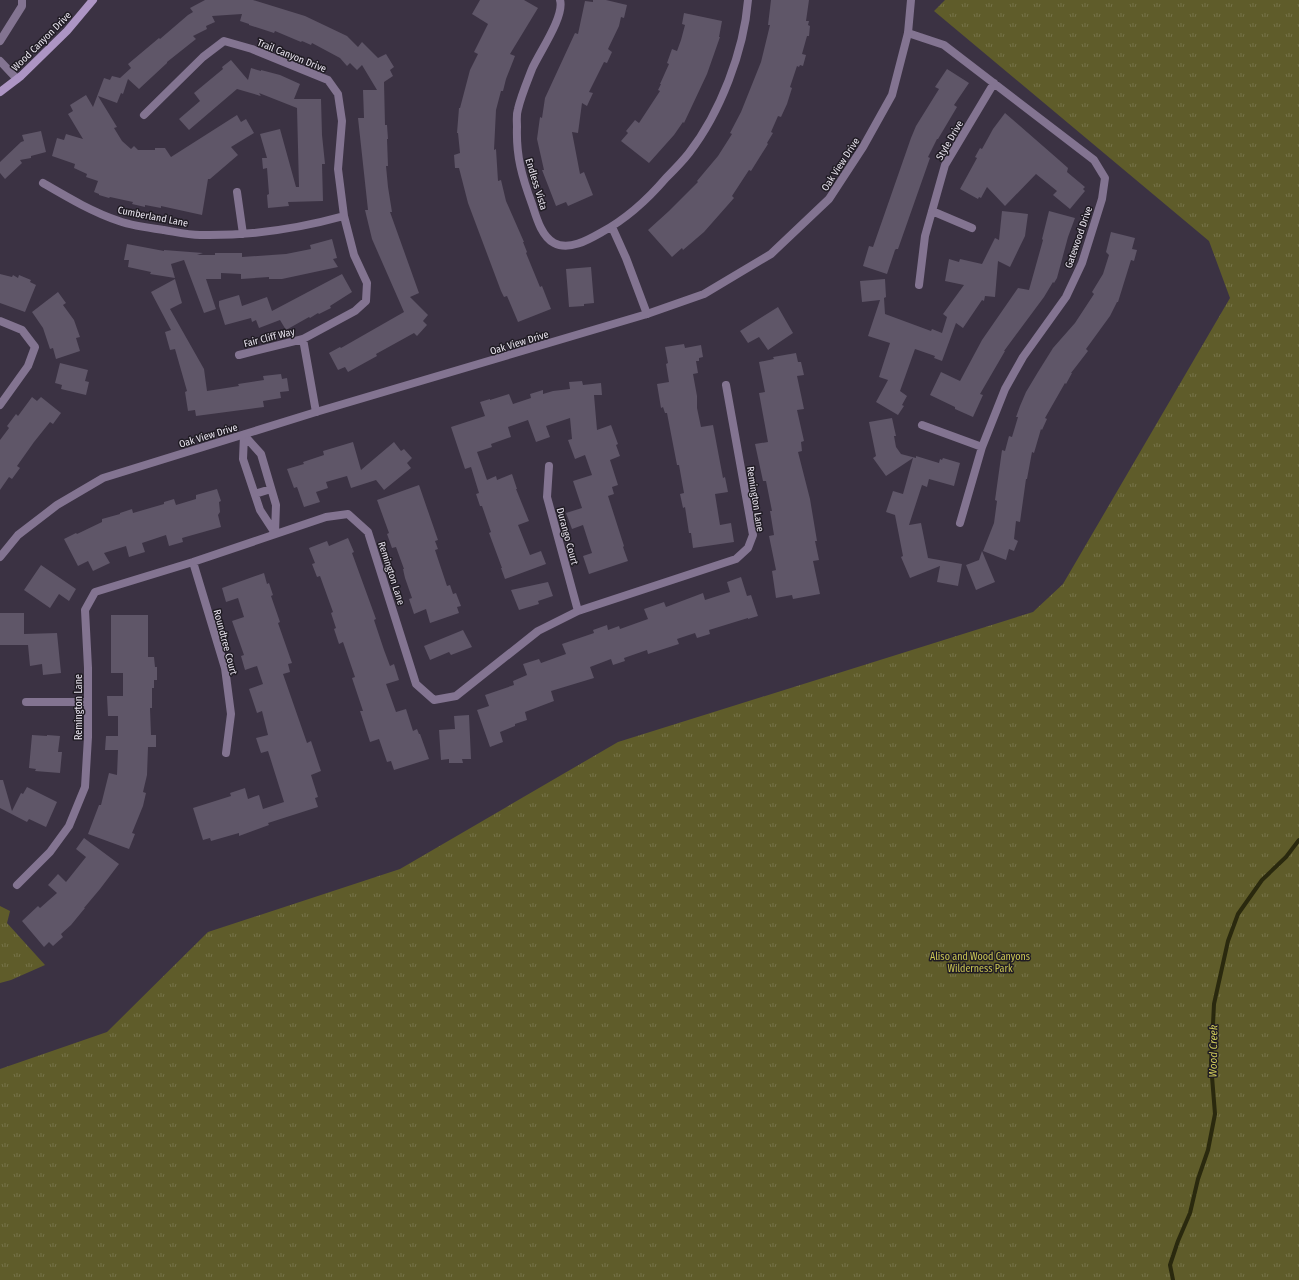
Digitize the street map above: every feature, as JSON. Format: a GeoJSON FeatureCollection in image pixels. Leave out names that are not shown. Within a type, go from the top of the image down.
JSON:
{"type":"FeatureCollection","features":[{"type":"Feature","properties":{"kind":"main road","name":"Wood Canyon Drive"},"geometry":{"type":"LineString","coordinates":[[0,92],[17,79],[68,31],[93,0]]}},
{"type":"Feature","properties":{"kind":"street"},"geometry":{"type":"LineString","coordinates":[[0,41],[22,6],[22,0]]}},
{"type":"Feature","properties":{"kind":"street","name":"Endless Vista"},"geometry":{"type":"LineString","coordinates":[[560,0],[559,14],[532,69],[517,111],[516,147],[523,180],[544,234],[553,242],[566,246],[588,240],[612,227],[636,209],[660,186],[689,153],[713,115],[733,69],[746,19],[748,0]]}},
{"type":"Feature","properties":{"kind":"street","name":"Oak View Drive"},"geometry":{"type":"LineString","coordinates":[[0,557],[23,531],[57,505],[103,478],[316,412],[647,314],[704,294],[772,254],[829,199],[863,147],[892,95],[908,32],[911,0]]}},
{"type":"Feature","properties":{"kind":"street","name":"Gatewood Drive"},"geometry":{"type":"LineString","coordinates":[[908,32],[944,45],[1094,160],[1105,178],[1102,199],[1082,263],[1066,297],[1019,364],[1005,389],[982,447],[960,524]]}},
{"type":"Feature","properties":{"kind":"street","name":"Trail Canyon Drive"},"geometry":{"type":"LineString","coordinates":[[144,115],[203,57],[224,41],[252,49],[328,80],[338,94],[342,121],[338,169],[344,216],[354,255],[367,283],[366,301],[356,311],[303,338]]}},
{"type":"Feature","properties":{"kind":"street"},"geometry":{"type":"LineString","coordinates":[[0,61],[17,79]]}},
{"type":"Feature","properties":{"kind":"street","name":"Style Drive"},"geometry":{"type":"LineString","coordinates":[[919,285],[926,236],[945,165],[994,83]]}},
{"type":"Feature","properties":{"kind":"street","name":"Cumberland Lane"},"geometry":{"type":"LineString","coordinates":[[42,183],[85,207],[120,222],[153,229],[198,235],[243,234],[285,230],[344,216]]}},
{"type":"Feature","properties":{"kind":"street"},"geometry":{"type":"LineString","coordinates":[[237,192],[243,234]]}},
{"type":"Feature","properties":{"kind":"street"},"geometry":{"type":"LineString","coordinates":[[932,211],[972,228]]}},
{"type":"Feature","properties":{"kind":"street"},"geometry":{"type":"LineString","coordinates":[[612,227],[626,258],[647,314]]}},
{"type":"Feature","properties":{"kind":"street"},"geometry":{"type":"LineString","coordinates":[[0,321],[22,330],[35,347],[28,366],[0,405]]}},
{"type":"Feature","properties":{"kind":"street"},"geometry":{"type":"LineString","coordinates":[[303,338],[316,412]]}},
{"type":"Feature","properties":{"kind":"street","name":"Fair Cliff Way"},"geometry":{"type":"LineString","coordinates":[[239,355],[303,338]]}},
{"type":"Feature","properties":{"kind":"street","name":"Remington Lane"},"geometry":{"type":"LineString","coordinates":[[17,885],[50,852],[69,826],[85,787],[88,737],[88,668],[85,610],[95,592],[193,562],[326,517],[348,514],[368,532],[416,684],[434,700],[456,696],[538,631],[578,611],[736,559],[748,548],[752,535],[726,385]]}},
{"type":"Feature","properties":{"kind":"street"},"geometry":{"type":"LineString","coordinates":[[922,425],[982,447]]}},
{"type":"Feature","properties":{"kind":"street"},"geometry":{"type":"LineString","coordinates":[[244,434],[261,454],[276,505],[275,533]]}},
{"type":"Feature","properties":{"kind":"street"},"geometry":{"type":"LineString","coordinates":[[244,434],[243,459],[260,510],[275,533]]}},
{"type":"Feature","properties":{"kind":"street","name":"Durango Court"},"geometry":{"type":"LineString","coordinates":[[549,466],[547,498],[578,611]]}},
{"type":"Feature","properties":{"kind":"street"},"geometry":{"type":"LineString","coordinates":[[254,494],[271,489]]}},
{"type":"Feature","properties":{"kind":"street","name":"Roundtree Court"},"geometry":{"type":"LineString","coordinates":[[193,562],[225,668],[232,714],[226,753]]}},
{"type":"Feature","properties":{"kind":"street"},"geometry":{"type":"LineString","coordinates":[[26,702],[87,702]]}},
{"type":"Feature","properties":{"kind":"green space","name":"Aliso and Wood Canyons Wilderness Park"},"geometry":{"type":"Polygon","coordinates":[[[945,0],[1299,0],[1299,1280],[0,1280],[0,1069],[107,1032],[208,932],[400,869],[618,742],[1033,612],[1063,584],[1230,298],[1209,241],[934,11],[945,0]]]}},
{"type":"Feature","properties":{"kind":"green space"},"geometry":{"type":"Polygon","coordinates":[[[0,906],[10,911],[7,923],[45,965],[11,980],[0,983],[0,906]]]}},
{"type":"Feature","properties":{"kind":"building"},"geometry":{"type":"Polygon","coordinates":[[[205,0],[253,0],[305,16],[347,36],[358,47],[362,42],[378,58],[386,54],[394,67],[390,70],[393,76],[384,82],[385,125],[387,125],[388,139],[388,166],[386,166],[392,212],[390,212],[419,293],[410,297],[428,315],[423,321],[427,325],[417,336],[414,333],[376,354],[377,356],[348,372],[345,367],[338,370],[329,353],[340,347],[341,348],[404,312],[372,239],[365,210],[368,210],[358,118],[364,118],[363,90],[377,90],[362,65],[357,70],[350,63],[347,66],[340,58],[312,43],[311,45],[275,31],[274,33],[249,25],[240,21],[242,14],[212,16],[215,22],[206,26],[207,29],[193,36],[196,39],[167,62],[139,89],[128,79],[123,94],[121,93],[117,103],[98,96],[117,127],[114,128],[122,141],[131,149],[134,146],[138,150],[155,150],[155,148],[165,148],[171,157],[237,115],[241,122],[246,119],[254,133],[231,147],[238,155],[210,179],[208,179],[202,215],[161,206],[161,208],[145,205],[145,207],[132,204],[133,202],[99,195],[94,192],[98,181],[86,177],[87,174],[74,168],[75,164],[52,156],[57,138],[64,140],[66,134],[83,139],[68,114],[73,111],[70,105],[86,95],[93,107],[104,78],[110,80],[112,76],[120,78],[131,68],[128,64],[193,12],[190,8],[205,0]]]}},
{"type":"Feature","properties":{"kind":"building"},"geometry":{"type":"Polygon","coordinates":[[[480,0],[524,0],[538,8],[510,54],[515,56],[503,91],[501,91],[496,110],[494,150],[496,149],[498,181],[501,180],[506,201],[524,242],[526,253],[551,309],[518,322],[507,296],[504,297],[501,291],[468,203],[459,168],[455,168],[454,155],[460,153],[457,133],[459,108],[470,70],[478,54],[474,52],[488,24],[472,14],[480,0]]]}},
{"type":"Feature","properties":{"kind":"building"},"geometry":{"type":"Polygon","coordinates":[[[593,0],[606,0],[627,5],[624,18],[621,17],[619,26],[608,49],[612,52],[607,63],[604,62],[589,92],[593,93],[587,106],[582,103],[578,133],[572,132],[580,174],[584,172],[593,195],[568,206],[566,202],[556,206],[542,170],[544,170],[537,139],[540,117],[542,118],[545,98],[575,33],[578,34],[585,1],[593,2],[593,0]]]}},
{"type":"Feature","properties":{"kind":"building"},"geometry":{"type":"Polygon","coordinates":[[[771,0],[809,0],[806,21],[809,21],[808,25],[810,26],[809,36],[807,36],[802,54],[806,55],[803,66],[797,66],[790,87],[792,88],[787,104],[781,117],[778,116],[771,132],[773,133],[767,143],[768,144],[751,171],[749,170],[732,196],[734,198],[704,232],[683,250],[682,248],[672,257],[648,230],[698,182],[697,181],[718,156],[732,134],[730,133],[741,112],[761,62],[770,25],[768,25],[771,0]]]}},
{"type":"Feature","properties":{"kind":"building"},"geometry":{"type":"Polygon","coordinates":[[[684,13],[722,21],[720,37],[707,74],[684,123],[683,122],[674,135],[649,163],[621,141],[628,133],[626,131],[635,120],[639,123],[660,91],[658,90],[669,64],[667,63],[672,49],[677,51],[681,40],[685,25],[682,24],[684,13]]]}},
{"type":"Feature","properties":{"kind":"building"},"geometry":{"type":"Polygon","coordinates":[[[231,60],[248,80],[251,68],[261,70],[280,75],[300,84],[294,99],[321,99],[322,135],[325,164],[322,164],[323,201],[288,202],[289,206],[268,208],[267,195],[269,194],[267,168],[263,169],[262,158],[267,158],[260,134],[280,129],[296,187],[299,187],[297,108],[259,93],[261,96],[237,89],[189,130],[179,119],[200,101],[194,93],[223,69],[222,67],[231,60]]]}},
{"type":"Feature","properties":{"kind":"building"},"geometry":{"type":"Polygon","coordinates":[[[947,69],[969,83],[954,105],[957,107],[937,139],[928,157],[930,158],[898,249],[895,250],[887,274],[863,266],[869,246],[873,247],[916,126],[939,89],[935,87],[947,69]]]}},
{"type":"Feature","properties":{"kind":"building"},"geometry":{"type":"Polygon","coordinates":[[[1005,113],[1068,168],[1067,172],[1085,187],[1083,189],[1085,191],[1070,209],[1053,195],[1057,191],[1036,174],[1005,206],[987,187],[981,198],[979,197],[978,199],[960,189],[977,158],[975,157],[980,148],[982,149],[993,129],[1005,113]]]}},
{"type":"Feature","properties":{"kind":"building"},"geometry":{"type":"Polygon","coordinates":[[[41,131],[46,152],[31,156],[31,158],[20,160],[22,163],[5,179],[0,173],[0,162],[21,142],[24,141],[22,135],[41,131]]]}},
{"type":"Feature","properties":{"kind":"building"},"geometry":{"type":"Polygon","coordinates":[[[1002,211],[1028,214],[1025,236],[1010,267],[998,261],[995,297],[985,296],[984,301],[982,300],[963,328],[956,323],[942,361],[934,358],[935,356],[915,349],[900,391],[907,396],[902,405],[904,406],[898,415],[876,402],[888,380],[879,377],[890,343],[868,336],[880,300],[862,302],[860,281],[885,279],[885,314],[931,331],[932,329],[942,333],[947,317],[943,314],[964,285],[945,281],[949,259],[959,262],[960,259],[982,264],[995,238],[999,240],[1002,211]]]}},
{"type":"Feature","properties":{"kind":"building"},"geometry":{"type":"Polygon","coordinates":[[[1049,211],[1075,218],[1068,237],[1057,278],[1004,351],[980,394],[983,395],[973,417],[930,395],[941,372],[960,381],[982,340],[1018,288],[1029,290],[1043,240],[1049,211]]]}},
{"type":"Feature","properties":{"kind":"building"},"geometry":{"type":"Polygon","coordinates":[[[1111,232],[1135,238],[1132,249],[1137,250],[1134,261],[1131,260],[1118,302],[1110,316],[1086,349],[1088,351],[1071,373],[1045,418],[1047,419],[1042,430],[1041,429],[1034,453],[1032,452],[1026,479],[1020,522],[1016,521],[1014,539],[1018,541],[1014,551],[1009,549],[1006,560],[983,551],[994,523],[997,501],[995,500],[1002,450],[1005,451],[1009,436],[1012,437],[1018,417],[1016,417],[1026,392],[1053,348],[1075,323],[1094,294],[1092,292],[1103,274],[1109,255],[1106,252],[1111,232]]]}},
{"type":"Feature","properties":{"kind":"building"},"geometry":{"type":"Polygon","coordinates":[[[332,239],[337,258],[333,259],[338,267],[282,279],[269,279],[269,277],[241,279],[241,274],[221,273],[221,279],[206,279],[216,309],[204,313],[184,260],[171,264],[175,278],[150,274],[151,272],[128,267],[129,260],[124,260],[127,244],[164,251],[203,253],[197,255],[242,253],[242,257],[286,254],[311,249],[310,245],[332,239]]]}},
{"type":"Feature","properties":{"kind":"building"},"geometry":{"type":"Polygon","coordinates":[[[591,267],[594,303],[584,304],[584,306],[569,307],[566,269],[591,267]]]}},
{"type":"Feature","properties":{"kind":"building"},"geometry":{"type":"Polygon","coordinates":[[[0,274],[12,277],[13,275],[18,278],[19,275],[31,280],[30,282],[36,285],[25,312],[0,303],[0,274]]]}},
{"type":"Feature","properties":{"kind":"building"},"geometry":{"type":"Polygon","coordinates":[[[342,274],[352,292],[330,306],[331,308],[310,318],[309,317],[286,330],[280,320],[259,328],[256,320],[252,322],[251,318],[225,325],[219,306],[219,301],[239,295],[242,306],[267,297],[272,311],[342,274]]]}},
{"type":"Feature","properties":{"kind":"building"},"geometry":{"type":"Polygon","coordinates":[[[175,279],[182,303],[170,309],[204,369],[207,391],[239,386],[238,384],[264,380],[263,376],[281,374],[282,379],[287,378],[289,391],[280,392],[281,398],[263,401],[264,407],[196,416],[195,410],[188,411],[185,392],[187,391],[175,349],[170,350],[165,332],[171,330],[151,292],[175,279]]]}},
{"type":"Feature","properties":{"kind":"building"},"geometry":{"type":"Polygon","coordinates":[[[58,292],[66,303],[63,305],[74,320],[80,337],[76,338],[80,351],[56,359],[53,348],[50,349],[43,328],[32,312],[58,292]]]}},
{"type":"Feature","properties":{"kind":"building"},"geometry":{"type":"Polygon","coordinates":[[[778,307],[793,333],[768,350],[759,337],[748,343],[740,331],[778,307]]]}},
{"type":"Feature","properties":{"kind":"building"},"geometry":{"type":"Polygon","coordinates":[[[684,344],[685,348],[701,345],[703,357],[699,358],[699,361],[696,361],[698,373],[693,374],[697,396],[697,408],[701,427],[713,425],[723,478],[725,477],[728,492],[715,494],[720,525],[731,523],[734,542],[693,548],[691,533],[689,533],[685,507],[683,508],[680,494],[684,493],[679,465],[677,465],[667,413],[665,413],[663,407],[661,408],[657,384],[669,382],[665,347],[684,344]]]}},
{"type":"Feature","properties":{"kind":"building"},"geometry":{"type":"Polygon","coordinates":[[[796,353],[798,362],[801,362],[804,375],[797,376],[804,409],[797,410],[804,441],[801,442],[802,451],[798,452],[810,499],[817,541],[815,541],[819,560],[813,561],[820,594],[793,599],[792,595],[776,598],[772,571],[776,570],[769,536],[774,535],[770,511],[772,511],[766,481],[763,481],[755,444],[768,442],[759,393],[765,392],[759,362],[774,359],[773,357],[796,353]]]}},
{"type":"Feature","properties":{"kind":"building"},"geometry":{"type":"Polygon","coordinates":[[[60,363],[88,370],[85,381],[89,382],[86,395],[61,389],[62,385],[55,383],[60,363]]]}},
{"type":"Feature","properties":{"kind":"building"},"geometry":{"type":"Polygon","coordinates":[[[582,381],[583,385],[601,383],[602,395],[594,395],[597,430],[611,425],[618,444],[616,445],[620,456],[610,460],[618,485],[612,487],[614,494],[608,496],[628,561],[589,574],[583,556],[592,553],[583,525],[572,529],[566,513],[582,508],[573,481],[592,475],[585,455],[575,459],[568,440],[572,439],[570,418],[546,426],[550,437],[536,442],[528,420],[508,427],[511,437],[491,444],[492,447],[477,452],[487,480],[496,476],[497,480],[512,474],[516,489],[529,521],[518,525],[530,555],[541,551],[546,564],[505,579],[489,533],[491,532],[476,494],[479,493],[471,467],[465,469],[451,427],[485,416],[480,402],[509,394],[513,404],[531,398],[530,394],[543,390],[543,394],[570,389],[569,382],[582,381]]]}},
{"type":"Feature","properties":{"kind":"building"},"geometry":{"type":"Polygon","coordinates":[[[32,397],[37,401],[41,397],[61,413],[53,424],[50,422],[34,442],[17,466],[20,468],[12,479],[9,477],[0,490],[0,440],[9,428],[7,426],[16,414],[18,416],[32,397]]]}},
{"type":"Feature","properties":{"kind":"building"},"geometry":{"type":"Polygon","coordinates":[[[892,418],[896,436],[894,436],[896,447],[901,454],[916,458],[916,456],[939,463],[940,459],[942,460],[943,458],[960,463],[954,486],[929,479],[927,487],[922,485],[909,525],[921,523],[928,558],[962,564],[958,586],[937,582],[940,566],[910,578],[901,557],[903,556],[895,515],[886,512],[893,491],[903,494],[913,458],[886,476],[873,458],[876,456],[869,422],[892,418]]]}},
{"type":"Feature","properties":{"kind":"building"},"geometry":{"type":"Polygon","coordinates":[[[353,442],[361,470],[394,442],[401,451],[404,449],[412,458],[407,463],[411,468],[384,490],[376,480],[351,488],[347,476],[326,482],[328,488],[316,492],[320,502],[304,507],[297,487],[294,488],[287,469],[304,464],[303,462],[324,455],[323,451],[353,442]]]}},
{"type":"Feature","properties":{"kind":"building"},"geometry":{"type":"Polygon","coordinates":[[[419,485],[438,540],[435,541],[438,549],[435,550],[447,586],[450,585],[453,594],[456,593],[461,606],[457,607],[459,613],[430,623],[426,609],[414,614],[409,599],[412,598],[405,578],[404,569],[396,547],[392,548],[387,534],[389,533],[377,500],[419,485]]]}},
{"type":"Feature","properties":{"kind":"building"},"geometry":{"type":"Polygon","coordinates":[[[217,489],[221,501],[219,502],[220,512],[218,515],[221,527],[182,538],[183,542],[169,546],[166,535],[142,543],[145,552],[129,557],[126,546],[104,553],[110,563],[93,571],[88,561],[78,566],[64,539],[102,522],[102,519],[132,509],[133,513],[164,504],[164,502],[174,499],[176,505],[196,499],[196,495],[217,489]]]}},
{"type":"Feature","properties":{"kind":"building"},"geometry":{"type":"Polygon","coordinates":[[[348,538],[376,619],[374,620],[384,650],[390,666],[394,664],[399,680],[386,684],[396,712],[406,709],[413,731],[417,729],[420,734],[429,759],[394,770],[391,761],[387,762],[379,739],[370,742],[360,711],[363,711],[352,678],[355,677],[343,642],[339,644],[331,613],[333,612],[320,576],[317,577],[312,564],[315,563],[309,548],[327,541],[329,546],[348,538]]]}},
{"type":"Feature","properties":{"kind":"building"},"geometry":{"type":"Polygon","coordinates":[[[982,551],[995,582],[976,590],[966,565],[979,560],[982,551]]]}},
{"type":"Feature","properties":{"kind":"building"},"geometry":{"type":"Polygon","coordinates":[[[41,565],[76,589],[69,601],[59,594],[50,608],[24,590],[41,565]]]}},
{"type":"Feature","properties":{"kind":"building"},"geometry":{"type":"Polygon","coordinates":[[[264,573],[267,584],[269,583],[273,595],[271,596],[280,622],[278,623],[292,663],[288,664],[290,672],[283,674],[307,743],[311,741],[321,771],[311,775],[318,797],[315,798],[318,807],[268,823],[269,825],[239,836],[239,833],[211,841],[210,838],[203,840],[193,808],[231,796],[230,793],[245,788],[248,799],[259,795],[263,809],[284,802],[268,751],[261,753],[256,738],[268,735],[262,711],[257,713],[249,689],[263,684],[257,666],[245,670],[241,656],[244,655],[232,621],[244,617],[238,598],[226,602],[222,588],[264,573]]]}},
{"type":"Feature","properties":{"kind":"building"},"geometry":{"type":"Polygon","coordinates":[[[741,577],[747,596],[751,595],[758,616],[709,630],[710,634],[697,638],[695,633],[677,639],[679,644],[648,654],[647,650],[624,658],[625,661],[613,665],[611,659],[590,667],[594,678],[551,691],[554,701],[525,712],[527,720],[515,724],[515,726],[500,732],[503,742],[490,747],[477,710],[489,706],[485,695],[514,685],[513,681],[527,675],[523,664],[539,659],[541,663],[566,654],[562,644],[594,633],[593,630],[607,625],[608,630],[619,626],[620,629],[648,619],[644,609],[664,602],[666,607],[703,593],[705,600],[730,592],[727,582],[741,577]]]}},
{"type":"Feature","properties":{"kind":"building"},"geometry":{"type":"Polygon","coordinates":[[[548,582],[553,596],[538,601],[539,604],[519,610],[511,590],[548,582]]]}},
{"type":"Feature","properties":{"kind":"building"},"geometry":{"type":"Polygon","coordinates":[[[0,613],[24,613],[24,634],[57,633],[61,673],[43,675],[42,664],[30,666],[28,645],[0,645],[0,613]]]}},
{"type":"Feature","properties":{"kind":"building"},"geometry":{"type":"Polygon","coordinates":[[[111,615],[148,615],[148,657],[154,657],[155,667],[157,667],[157,680],[154,680],[154,688],[152,688],[152,708],[150,708],[151,735],[156,735],[156,747],[148,747],[147,775],[143,792],[146,793],[143,806],[132,833],[135,834],[129,849],[88,834],[99,805],[101,805],[109,773],[117,775],[118,750],[105,750],[106,736],[118,736],[118,716],[108,716],[107,696],[123,696],[123,673],[111,673],[111,615]]]}},
{"type":"Feature","properties":{"kind":"building"},"geometry":{"type":"Polygon","coordinates":[[[463,630],[472,647],[451,655],[449,652],[430,660],[424,646],[463,630]]]}},
{"type":"Feature","properties":{"kind":"building"},"geometry":{"type":"Polygon","coordinates":[[[469,715],[471,759],[462,759],[463,763],[449,763],[449,759],[441,760],[439,730],[455,729],[454,716],[469,715]]]}},
{"type":"Feature","properties":{"kind":"building"},"geometry":{"type":"Polygon","coordinates":[[[32,735],[60,736],[58,752],[62,752],[60,773],[35,771],[36,769],[29,768],[32,735]]]}},
{"type":"Feature","properties":{"kind":"building"},"geometry":{"type":"Polygon","coordinates":[[[0,780],[3,780],[12,811],[21,793],[23,794],[27,787],[57,802],[46,827],[29,819],[27,822],[0,808],[0,780]]]}},
{"type":"Feature","properties":{"kind":"building"},"geometry":{"type":"Polygon","coordinates":[[[84,838],[119,864],[71,925],[61,934],[63,937],[53,946],[49,942],[44,947],[22,921],[38,906],[40,908],[57,893],[48,885],[58,874],[66,882],[86,857],[76,849],[84,838]]]}},
{"type":"Feature","properties":{"kind":"waterway","name":"Wood Creek"},"geometry":{"type":"LineString","coordinates":[[1173,1280],[1170,1265],[1190,1213],[1198,1179],[1208,1150],[1215,1114],[1211,1064],[1214,1004],[1228,941],[1238,914],[1262,880],[1286,857],[1299,840]]}}]}
